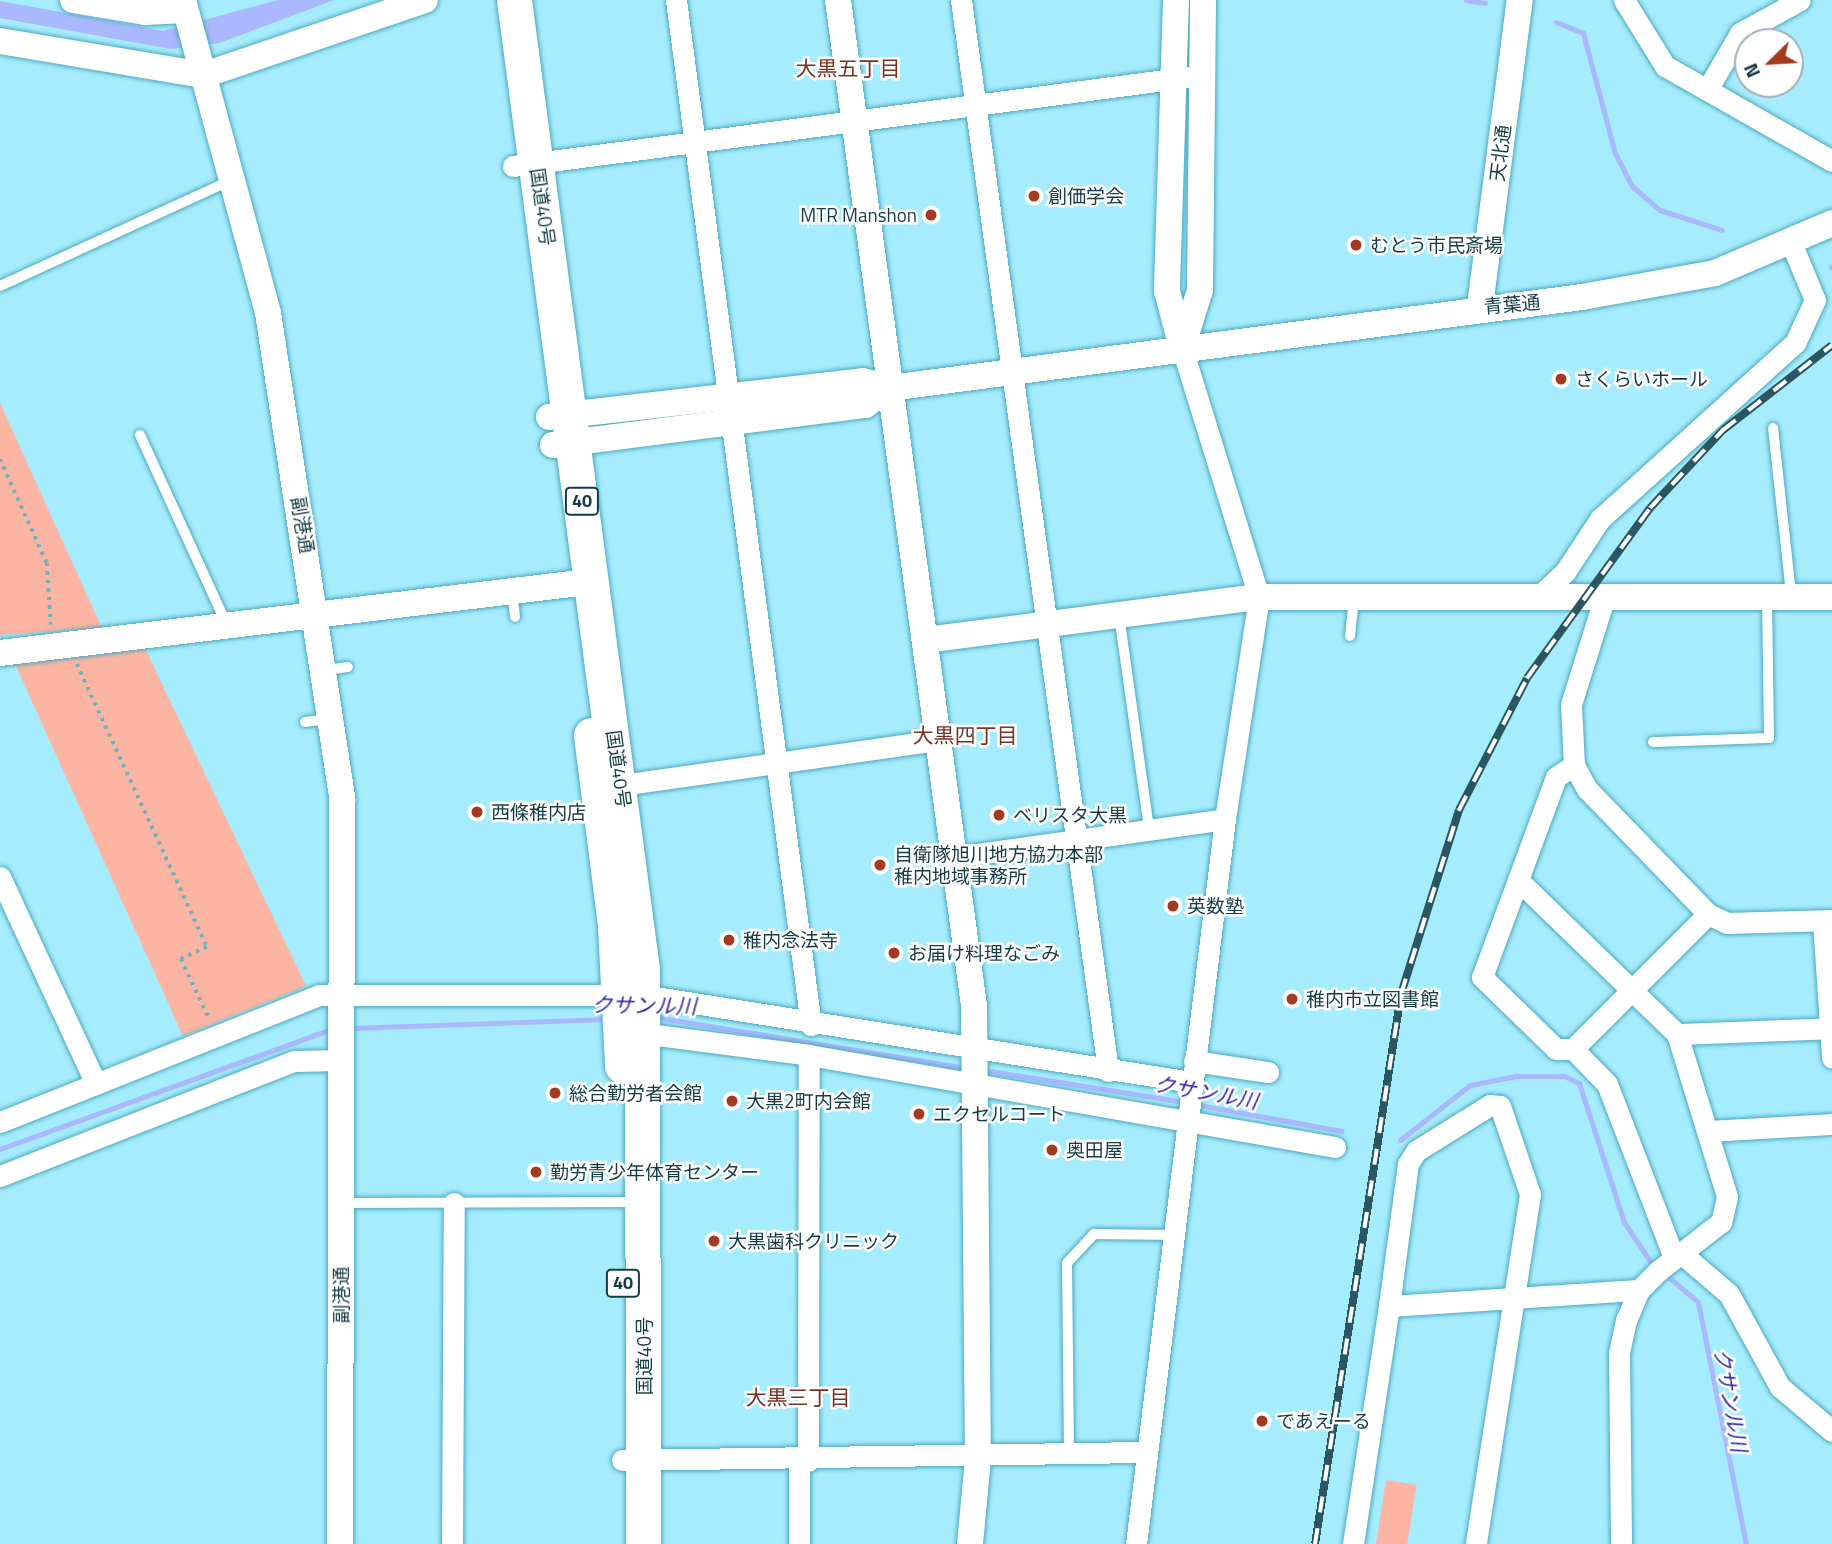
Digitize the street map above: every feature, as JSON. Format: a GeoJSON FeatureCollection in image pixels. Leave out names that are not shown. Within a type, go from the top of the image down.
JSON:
{"type":"FeatureCollection","features":[{"type":"Feature","properties":{"kind":"highway","name":"国道40号"},"geometry":{"type":"LineString","coordinates":[[492,0],[525,164],[610,787],[631,1013],[634,1202],[633,1460],[643,1544]]}},
{"type":"Feature","properties":{"kind":"highway","name":"国道40号"},"geometry":{"type":"LineString","coordinates":[[514,0],[525,164]]}},
{"type":"Feature","properties":{"kind":"highway","name":"国道40号"},"geometry":{"type":"LineString","coordinates":[[562,430],[571,584],[610,787]]}},
{"type":"Feature","properties":{"kind":"highway","name":"国道40号"},"geometry":{"type":"LineString","coordinates":[[621,1544],[633,1460]]}},
{"type":"Feature","properties":{"kind":"street"},"geometry":{"type":"LineString","coordinates":[[73,0],[145,12],[192,33]]}},
{"type":"Feature","properties":{"kind":"street"},"geometry":{"type":"LineString","coordinates":[[0,41],[192,33],[425,0]]}},
{"type":"Feature","properties":{"kind":"street"},"geometry":{"type":"LineString","coordinates":[[676,0],[811,1025]]}},
{"type":"Feature","properties":{"kind":"street"},"geometry":{"type":"LineString","coordinates":[[838,0],[956,857],[975,1066],[978,1459],[975,1537]]}},
{"type":"Feature","properties":{"kind":"street"},"geometry":{"type":"LineString","coordinates":[[961,0],[1108,1071]]}},
{"type":"Feature","properties":{"kind":"street"},"geometry":{"type":"LineString","coordinates":[[1136,1544],[1143,1452],[1174,1235],[1224,819],[1259,597],[1167,291],[1176,0]]}},
{"type":"Feature","properties":{"kind":"street"},"geometry":{"type":"LineString","coordinates":[[1182,348],[1200,290],[1203,0]]}},
{"type":"Feature","properties":{"kind":"street","name":"天北通"},"geometry":{"type":"LineString","coordinates":[[1480,306],[1520,0]]}},
{"type":"Feature","properties":{"kind":"street"},"geometry":{"type":"LineString","coordinates":[[1624,0],[1665,66],[1832,161]]}},
{"type":"Feature","properties":{"kind":"street"},"geometry":{"type":"LineString","coordinates":[[1707,90],[1740,33],[1800,0]]}},
{"type":"Feature","properties":{"kind":"street","name":"副港通"},"geometry":{"type":"LineString","coordinates":[[192,33],[268,313],[319,620],[337,669],[332,719],[342,799],[340,1544]]}},
{"type":"Feature","properties":{"kind":"street"},"geometry":{"type":"LineString","coordinates":[[525,164],[693,138],[976,101],[1202,76]]}},
{"type":"Feature","properties":{"kind":"street","name":"青葉通"},"geometry":{"type":"LineString","coordinates":[[562,430],[729,411],[863,381],[890,388],[1480,306],[1582,298],[1715,273],[1792,245],[1832,223]]}},
{"type":"Feature","properties":{"kind":"street"},"geometry":{"type":"LineString","coordinates":[[1536,599],[1565,572],[1600,519],[1796,342],[1815,300],[1792,245]]}},
{"type":"Feature","properties":{"kind":"street"},"geometry":{"type":"LineString","coordinates":[[0,653],[60,644],[514,604],[571,584]]}},
{"type":"Feature","properties":{"kind":"street"},"geometry":{"type":"LineString","coordinates":[[926,640],[1259,597],[1832,597]]}},
{"type":"Feature","properties":{"kind":"street"},"geometry":{"type":"LineString","coordinates":[[1604,599],[1571,704],[1574,765],[1587,789],[1708,914],[1727,923],[1828,921],[1832,1058]]}},
{"type":"Feature","properties":{"kind":"street"},"geometry":{"type":"LineString","coordinates":[[610,787],[939,740]]}},
{"type":"Feature","properties":{"kind":"street"},"geometry":{"type":"LineString","coordinates":[[1574,765],[1556,777],[1482,977],[1556,1049],[1573,1049],[1607,1084],[1678,1255],[1728,1294],[1780,1387],[1832,1431]]}},
{"type":"Feature","properties":{"kind":"street"},"geometry":{"type":"LineString","coordinates":[[956,857],[1224,819]]}},
{"type":"Feature","properties":{"kind":"street"},"geometry":{"type":"LineString","coordinates":[[0,877],[96,1084]]}},
{"type":"Feature","properties":{"kind":"street"},"geometry":{"type":"LineString","coordinates":[[1518,880],[1677,1034],[1710,1131],[1727,1196],[1721,1222],[1639,1290],[1619,1353],[1621,1544]]}},
{"type":"Feature","properties":{"kind":"street"},"geometry":{"type":"LineString","coordinates":[[1573,1049],[1708,914]]}},
{"type":"Feature","properties":{"kind":"street"},"geometry":{"type":"LineString","coordinates":[[0,1122],[319,995],[343,1002],[631,1013],[811,1025],[1187,1117],[1335,1147]]}},
{"type":"Feature","properties":{"kind":"street"},"geometry":{"type":"LineString","coordinates":[[631,1013],[809,1055],[975,1066],[1108,1071],[1191,1084]]}},
{"type":"Feature","properties":{"kind":"street"},"geometry":{"type":"LineString","coordinates":[[1677,1034],[1831,1028]]}},
{"type":"Feature","properties":{"kind":"street"},"geometry":{"type":"LineString","coordinates":[[0,1176],[294,1060],[343,1053]]}},
{"type":"Feature","properties":{"kind":"street"},"geometry":{"type":"LineString","coordinates":[[799,1544],[804,1461],[809,1055]]}},
{"type":"Feature","properties":{"kind":"street"},"geometry":{"type":"LineString","coordinates":[[1194,1061],[1268,1072]]}},
{"type":"Feature","properties":{"kind":"street"},"geometry":{"type":"LineString","coordinates":[[1353,1544],[1408,1164],[1416,1151],[1490,1105],[1500,1106],[1530,1194],[1476,1544]]}},
{"type":"Feature","properties":{"kind":"street"},"geometry":{"type":"LineString","coordinates":[[1710,1131],[1832,1124]]}},
{"type":"Feature","properties":{"kind":"street"},"geometry":{"type":"LineString","coordinates":[[452,1544],[454,1203]]}},
{"type":"Feature","properties":{"kind":"street"},"geometry":{"type":"LineString","coordinates":[[1389,1306],[1639,1290]]}},
{"type":"Feature","properties":{"kind":"street"},"geometry":{"type":"LineString","coordinates":[[633,1460],[978,1459],[1143,1452]]}},
{"type":"Feature","properties":{"kind":"lane"},"geometry":{"type":"LineString","coordinates":[[0,286],[232,180]]}},
{"type":"Feature","properties":{"kind":"lane"},"geometry":{"type":"LineString","coordinates":[[1653,742],[1769,738],[1779,598],[1773,428]]}},
{"type":"Feature","properties":{"kind":"lane"},"geometry":{"type":"LineString","coordinates":[[140,435],[229,628]]}},
{"type":"Feature","properties":{"kind":"lane"},"geometry":{"type":"LineString","coordinates":[[1350,636],[1354,598]]}},
{"type":"Feature","properties":{"kind":"lane"},"geometry":{"type":"LineString","coordinates":[[1119,615],[1149,830]]}},
{"type":"Feature","properties":{"kind":"lane"},"geometry":{"type":"LineString","coordinates":[[305,722],[332,719]]}},
{"type":"Feature","properties":{"kind":"lane"},"geometry":{"type":"LineString","coordinates":[[342,1203],[634,1202]]}},
{"type":"Feature","properties":{"kind":"lane"},"geometry":{"type":"LineString","coordinates":[[1069,1454],[1067,1263],[1094,1234],[1174,1235]]}},
{"type":"Feature","properties":{"kind":"path"},"geometry":{"type":"LineString","coordinates":[[0,459],[47,563],[60,644],[207,947],[181,959],[217,1036]]}},
{"type":"Feature","properties":{"kind":"shaded area"},"geometry":{"type":"Polygon","coordinates":[[[0,403],[102,628],[0,635],[0,403]]]}},
{"type":"Feature","properties":{"kind":"shaded area"},"geometry":{"type":"Polygon","coordinates":[[[145,648],[306,986],[183,1036],[15,664],[145,648]]]}},
{"type":"Feature","properties":{"kind":"shaded area"},"geometry":{"type":"Polygon","coordinates":[[[1386,1480],[1417,1485],[1407,1544],[1376,1544],[1386,1480]]]}},
{"type":"Feature","properties":{"kind":"water"},"geometry":{"type":"Polygon","coordinates":[[[278,0],[334,0],[219,43],[171,49],[0,18],[0,1],[163,31],[278,0]]]}},
{"type":"Feature","properties":{"kind":"waterway"},"geometry":{"type":"LineString","coordinates":[[1466,0],[1485,3]]}},
{"type":"Feature","properties":{"kind":"waterway"},"geometry":{"type":"LineString","coordinates":[[1556,22],[1583,33],[1615,153],[1632,186],[1660,210],[1722,230]]}},
{"type":"Feature","properties":{"kind":"waterway","name":"クサンル川"},"geometry":{"type":"LineString","coordinates":[[655,1017],[966,1068]]}},
{"type":"Feature","properties":{"kind":"waterway","name":"クサンル川"},"geometry":{"type":"LineString","coordinates":[[351,1028],[607,1019]]}},
{"type":"Feature","properties":{"kind":"waterway","name":"クサンル川"},"geometry":{"type":"LineString","coordinates":[[0,1149],[334,1028]]}},
{"type":"Feature","properties":{"kind":"waterway","name":"クサンル川"},"geometry":{"type":"LineString","coordinates":[[983,1070],[1184,1102]]}},
{"type":"Feature","properties":{"kind":"waterway","name":"クサンル川"},"geometry":{"type":"LineString","coordinates":[[1400,1140],[1470,1085],[1516,1076],[1564,1076],[1579,1083],[1624,1222],[1652,1264]]}},
{"type":"Feature","properties":{"kind":"waterway","name":"クサンル川"},"geometry":{"type":"LineString","coordinates":[[1193,1104],[1342,1131]]}},
{"type":"Feature","properties":{"kind":"waterway","name":"クサンル川"},"geometry":{"type":"LineString","coordinates":[[1666,1275],[1698,1302],[1746,1544]]}},
{"type":"Feature","properties":{"kind":"railway"},"geometry":{"type":"LineString","coordinates":[[1315,1544],[1401,994],[1459,810],[1527,678],[1650,508],[1723,430],[1832,345]]}},
{"type":"Feature","properties":{"kind":"place","name":"創価学会"},"geometry":{"type":"Point","coordinates":[1034,196]}},
{"type":"Feature","properties":{"kind":"place","name":"MTR Manshon"},"geometry":{"type":"Point","coordinates":[931,215]}},
{"type":"Feature","properties":{"kind":"place","name":"むとう市民斎場"},"geometry":{"type":"Point","coordinates":[1356,245]}},
{"type":"Feature","properties":{"kind":"place","name":"さくらいホール"},"geometry":{"type":"Point","coordinates":[1561,379]}},
{"type":"Feature","properties":{"kind":"place","name":"西條稚内店"},"geometry":{"type":"Point","coordinates":[477,812]}},
{"type":"Feature","properties":{"kind":"place","name":"ベリスタ大黒"},"geometry":{"type":"Point","coordinates":[999,815]}},
{"type":"Feature","properties":{"kind":"place","name":"自衛隊旭川地方協力本部 稚内地域事務所"},"geometry":{"type":"Point","coordinates":[880,865]}},
{"type":"Feature","properties":{"kind":"place","name":"英数塾"},"geometry":{"type":"Point","coordinates":[1173,906]}},
{"type":"Feature","properties":{"kind":"place","name":"稚内念法寺"},"geometry":{"type":"Point","coordinates":[729,940]}},
{"type":"Feature","properties":{"kind":"place","name":"お届け料理なごみ"},"geometry":{"type":"Point","coordinates":[894,953]}},
{"type":"Feature","properties":{"kind":"place","name":"稚内市立図書館"},"geometry":{"type":"Point","coordinates":[1292,999]}},
{"type":"Feature","properties":{"kind":"place","name":"総合勤労者会館"},"geometry":{"type":"Point","coordinates":[555,1093]}},
{"type":"Feature","properties":{"kind":"place","name":"大黒2町内会館"},"geometry":{"type":"Point","coordinates":[732,1101]}},
{"type":"Feature","properties":{"kind":"place","name":"エクセルコート"},"geometry":{"type":"Point","coordinates":[919,1114]}},
{"type":"Feature","properties":{"kind":"place","name":"奥田屋"},"geometry":{"type":"Point","coordinates":[1052,1150]}},
{"type":"Feature","properties":{"kind":"place","name":"勤労青少年体育センター"},"geometry":{"type":"Point","coordinates":[536,1172]}},
{"type":"Feature","properties":{"kind":"place","name":"大黒歯科クリニック"},"geometry":{"type":"Point","coordinates":[714,1241]}},
{"type":"Feature","properties":{"kind":"place","name":"であえーる"},"geometry":{"type":"Point","coordinates":[1262,1421]}},
{"type":"Feature","properties":{"kind":"district","name":"大黒五丁目"},"geometry":{"type":"Point","coordinates":[848,68]}},
{"type":"Feature","properties":{"kind":"district","name":"大黒四丁目"},"geometry":{"type":"Point","coordinates":[965,735]}},
{"type":"Feature","properties":{"kind":"district","name":"大黒三丁目"},"geometry":{"type":"Point","coordinates":[798,1397]}}]}
